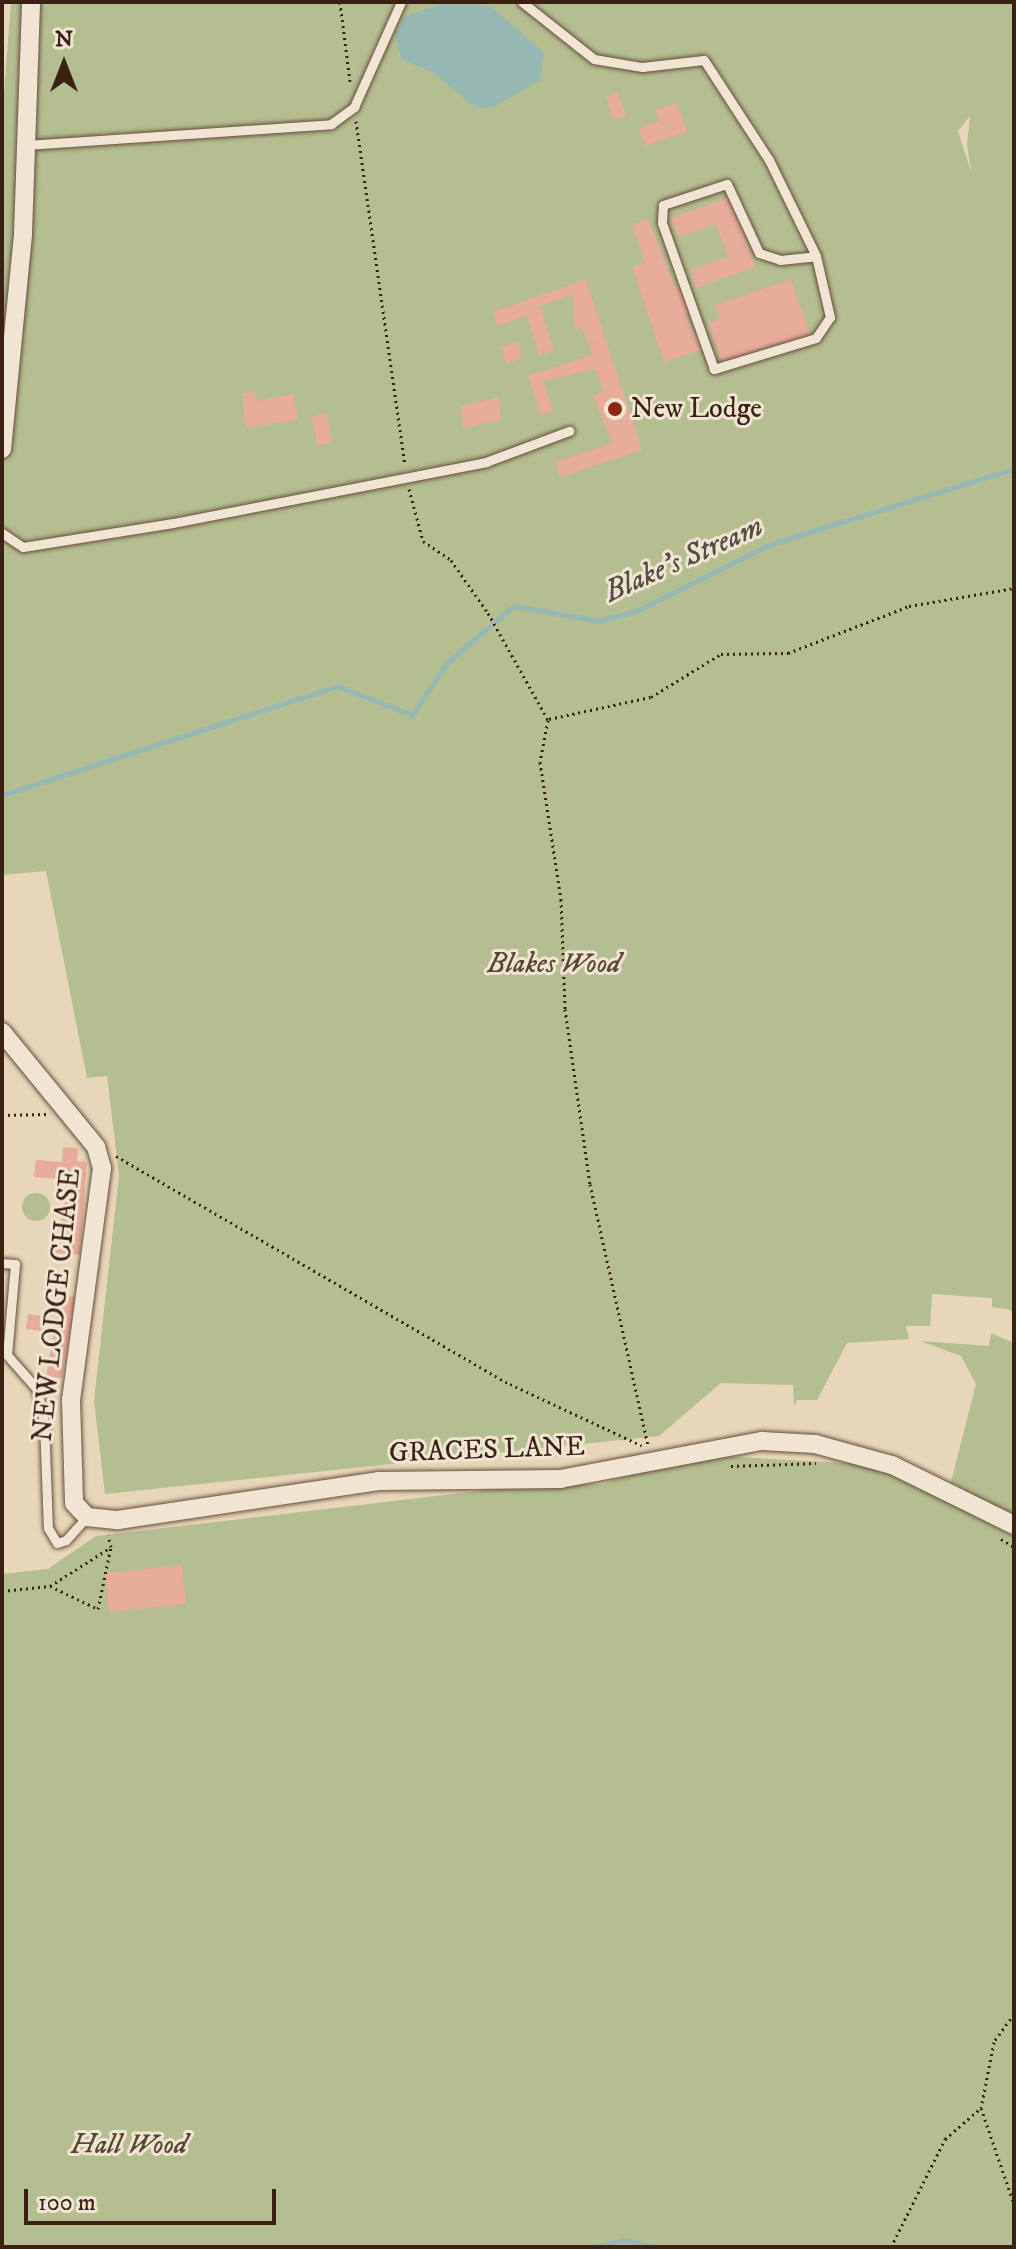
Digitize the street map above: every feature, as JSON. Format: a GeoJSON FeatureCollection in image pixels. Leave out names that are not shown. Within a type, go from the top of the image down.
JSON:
{"type":"FeatureCollection","features":[{"type":"Feature","properties":{"kind":"street"},"geometry":{"type":"LineString","coordinates":[[2,449],[26,145],[31,2]]}},
{"type":"Feature","properties":{"kind":"street","name":"NEW LODGE CHASE"},"geometry":{"type":"LineString","coordinates":[[2,1032],[96,1147],[102,1168],[71,1400],[74,1503],[96,1519]]}},
{"type":"Feature","properties":{"kind":"street","name":"GRACES LANE"},"geometry":{"type":"LineString","coordinates":[[96,1519],[378,1481],[560,1479],[762,1441],[815,1444],[892,1465],[1014,1525]]}},
{"type":"Feature","properties":{"kind":"lane"},"geometry":{"type":"LineString","coordinates":[[26,145],[312,127],[344,119],[354,107],[401,2]]}},
{"type":"Feature","properties":{"kind":"lane"},"geometry":{"type":"LineString","coordinates":[[522,2],[594,59],[642,67],[704,60],[730,90],[816,256],[830,317],[826,330],[732,369],[714,369],[662,223],[663,205],[727,184],[759,253],[780,260],[816,256]]}},
{"type":"Feature","properties":{"kind":"lane"},"geometry":{"type":"LineString","coordinates":[[2,533],[23,547],[407,474],[486,462],[569,431]]}},
{"type":"Feature","properties":{"kind":"lane"},"geometry":{"type":"LineString","coordinates":[[2,1263],[15,1264],[7,1355],[37,1389],[44,1421],[48,1528],[57,1543],[96,1519]]}},
{"type":"Feature","properties":{"kind":"path"},"geometry":{"type":"LineString","coordinates":[[114,1155],[510,1384],[648,1449],[590,1184],[565,1009],[561,899],[540,762],[548,720],[496,634],[488,613],[451,560],[423,541],[407,474],[340,2]]}},
{"type":"Feature","properties":{"kind":"path"},"geometry":{"type":"LineString","coordinates":[[548,720],[651,697],[721,654],[788,653],[909,606],[1014,588]]}},
{"type":"Feature","properties":{"kind":"path"},"geometry":{"type":"LineString","coordinates":[[2,1115],[46,1116],[62,1106]]}},
{"type":"Feature","properties":{"kind":"path"},"geometry":{"type":"LineString","coordinates":[[726,1465],[826,1464]]}},
{"type":"Feature","properties":{"kind":"path"},"geometry":{"type":"LineString","coordinates":[[50,1586],[98,1609],[111,1547],[96,1519]]}},
{"type":"Feature","properties":{"kind":"path"},"geometry":{"type":"LineString","coordinates":[[994,1532],[1014,1547]]}},
{"type":"Feature","properties":{"kind":"path"},"geometry":{"type":"LineString","coordinates":[[2,1591],[50,1586],[111,1547]]}},
{"type":"Feature","properties":{"kind":"path"},"geometry":{"type":"LineString","coordinates":[[1014,2014],[994,2042],[981,2108],[1014,2204]]}},
{"type":"Feature","properties":{"kind":"path"},"geometry":{"type":"LineString","coordinates":[[891,2247],[945,2139],[981,2108]]}},
{"type":"Feature","properties":{"kind":"green space","name":"Blakes Wood"},"geometry":{"type":"Polygon","coordinates":[[[11,2],[1014,2],[1014,1321],[1011,1310],[992,1307],[992,1298],[932,1294],[930,1326],[906,1326],[909,1339],[847,1343],[817,1400],[797,1400],[794,1407],[793,1385],[721,1383],[659,1436],[105,1494],[94,1401],[119,1175],[107,1076],[87,1078],[46,871],[2,875],[2,120],[11,2]],[[970,116],[958,131],[971,171],[967,145],[970,116]]]}},
{"type":"Feature","properties":{"kind":"green space"},"geometry":{"type":"Polygon","coordinates":[[[36,1193],[46,1197],[50,1207],[46,1217],[36,1221],[26,1217],[22,1207],[26,1197],[36,1193]]]}},
{"type":"Feature","properties":{"kind":"green space"},"geometry":{"type":"Polygon","coordinates":[[[991,1333],[1014,1343],[1014,1518],[951,1482],[976,1384],[961,1356],[920,1341],[989,1346],[991,1333]]]}},
{"type":"Feature","properties":{"kind":"green space","name":"Hall Wood"},"geometry":{"type":"Polygon","coordinates":[[[719,1456],[861,1464],[932,1491],[1014,1537],[1014,2247],[2,2247],[2,1574],[48,1569],[96,1536],[512,1487],[603,1484],[651,1467],[719,1456]]]}},
{"type":"Feature","properties":{"kind":"water"},"geometry":{"type":"Polygon","coordinates":[[[446,2],[491,6],[544,53],[540,80],[492,108],[475,107],[432,72],[402,60],[395,36],[404,17],[446,2]]]}},
{"type":"Feature","properties":{"kind":"building"},"geometry":{"type":"Polygon","coordinates":[[[618,92],[626,116],[613,120],[606,96],[618,92]]]}},
{"type":"Feature","properties":{"kind":"building"},"geometry":{"type":"Polygon","coordinates":[[[677,103],[687,132],[645,146],[639,128],[659,121],[656,110],[677,103]]]}},
{"type":"Feature","properties":{"kind":"building"},"geometry":{"type":"Polygon","coordinates":[[[731,197],[755,267],[696,288],[690,270],[728,257],[716,224],[678,237],[671,218],[731,197]]]}},
{"type":"Feature","properties":{"kind":"building"},"geometry":{"type":"Polygon","coordinates":[[[648,219],[676,289],[683,287],[692,312],[685,314],[703,349],[664,362],[632,267],[645,263],[632,224],[648,219]]]}},
{"type":"Feature","properties":{"kind":"building","name":"New Lodge"},"geometry":{"type":"Polygon","coordinates":[[[586,279],[642,450],[560,477],[555,462],[612,443],[593,395],[604,392],[596,369],[543,381],[553,411],[541,415],[528,376],[592,355],[589,345],[601,340],[588,344],[582,327],[574,330],[573,295],[540,306],[554,351],[539,355],[527,316],[497,326],[493,312],[586,279]]]}},
{"type":"Feature","properties":{"kind":"building"},"geometry":{"type":"Polygon","coordinates":[[[791,279],[811,337],[724,368],[708,323],[720,319],[715,305],[791,279]]]}},
{"type":"Feature","properties":{"kind":"building"},"geometry":{"type":"Polygon","coordinates":[[[518,342],[522,359],[506,363],[501,346],[518,342]]]}},
{"type":"Feature","properties":{"kind":"building"},"geometry":{"type":"Polygon","coordinates":[[[255,391],[257,401],[293,394],[298,420],[246,428],[242,394],[255,391]]]}},
{"type":"Feature","properties":{"kind":"building"},"geometry":{"type":"Polygon","coordinates":[[[498,397],[501,420],[463,428],[461,406],[498,397]]]}},
{"type":"Feature","properties":{"kind":"building"},"geometry":{"type":"Polygon","coordinates":[[[327,413],[332,443],[317,446],[312,416],[327,413]]]}},
{"type":"Feature","properties":{"kind":"building"},"geometry":{"type":"Polygon","coordinates":[[[63,1147],[78,1148],[77,1161],[87,1162],[80,1255],[54,1253],[69,1180],[34,1177],[36,1160],[62,1162],[63,1147]]]}},
{"type":"Feature","properties":{"kind":"building"},"geometry":{"type":"Polygon","coordinates":[[[60,1295],[75,1297],[62,1378],[46,1376],[54,1333],[26,1329],[28,1314],[57,1318],[60,1295]]]}},
{"type":"Feature","properties":{"kind":"building"},"geometry":{"type":"Polygon","coordinates":[[[182,1565],[186,1604],[109,1612],[105,1573],[182,1565]]]}},
{"type":"Feature","properties":{"kind":"waterway","name":"Blake's Stream"},"geometry":{"type":"LineString","coordinates":[[2,795],[338,686],[412,715],[447,663],[513,606],[600,621],[638,610],[771,544],[1014,469]]}},
{"type":"Feature","properties":{"kind":"waterway"},"geometry":{"type":"LineString","coordinates":[[591,2247],[624,2240],[656,2247]]}},
{"type":"Feature","properties":{"kind":"place","name":"New Lodge"},"geometry":{"type":"Point","coordinates":[615,409]}}]}
